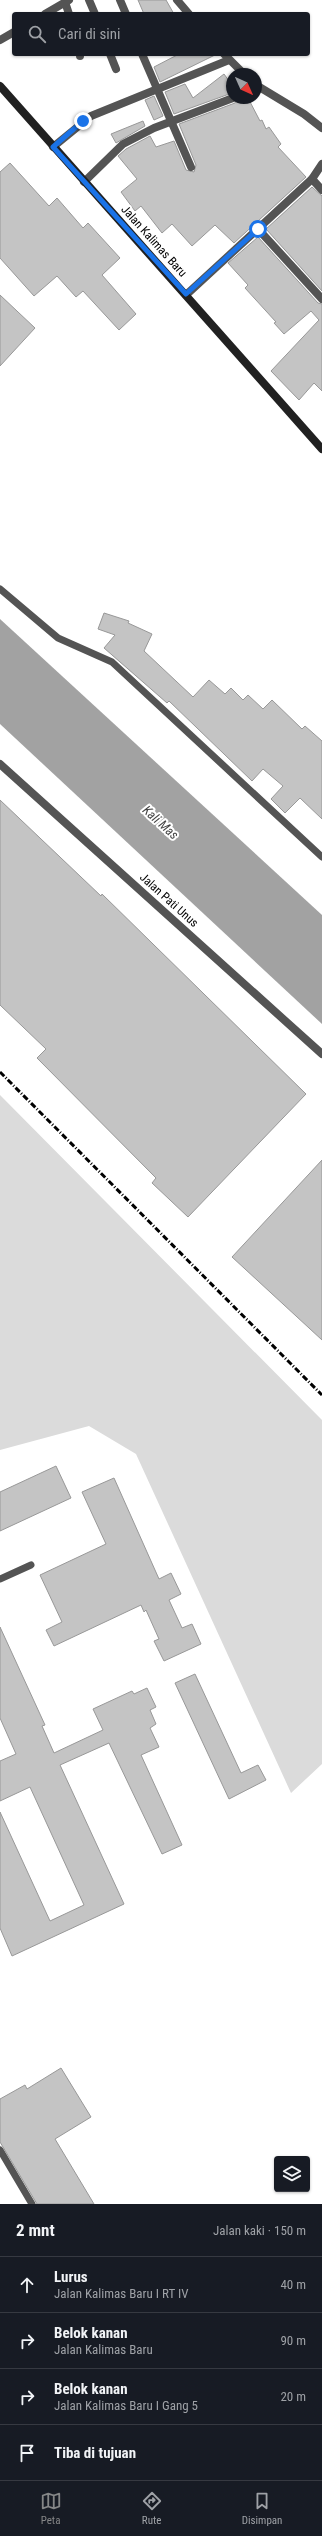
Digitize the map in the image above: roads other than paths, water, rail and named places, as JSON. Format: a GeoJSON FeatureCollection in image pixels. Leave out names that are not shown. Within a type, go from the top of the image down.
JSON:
{"type":"FeatureCollection","features":[{"type":"Feature","properties":{"kind":"street"},"geometry":{"type":"LineString","coordinates":[[89,0],[93,12]]}},
{"type":"Feature","properties":{"kind":"street"},"geometry":{"type":"LineString","coordinates":[[120,0],[125,12]]}},
{"type":"Feature","properties":{"kind":"street"},"geometry":{"type":"LineString","coordinates":[[177,0],[187,12]]}},
{"type":"Feature","properties":{"kind":"street"},"geometry":{"type":"LineString","coordinates":[[48,12],[67,1],[69,12]]}},
{"type":"Feature","properties":{"kind":"street"},"geometry":{"type":"LineString","coordinates":[[0,40],[12,33]]}},
{"type":"Feature","properties":{"kind":"street"},"geometry":{"type":"LineString","coordinates":[[111,56],[116,69]]}},
{"type":"Feature","properties":{"kind":"street"},"geometry":{"type":"LineString","coordinates":[[143,56],[191,167]]}},
{"type":"Feature","properties":{"kind":"street"},"geometry":{"type":"LineString","coordinates":[[53,147],[91,116],[227,57],[238,68]]}},
{"type":"Feature","properties":{"kind":"street","name":"Jalan Kalimas Baru"},"geometry":{"type":"LineString","coordinates":[[0,86],[322,449]]}},
{"type":"Feature","properties":{"kind":"street"},"geometry":{"type":"LineString","coordinates":[[262,91],[304,114],[322,128]]}},
{"type":"Feature","properties":{"kind":"street"},"geometry":{"type":"LineString","coordinates":[[84,182],[123,144],[171,121],[226,101]]}},
{"type":"Feature","properties":{"kind":"street"},"geometry":{"type":"LineString","coordinates":[[186,294],[312,179],[322,164]]}},
{"type":"Feature","properties":{"kind":"street"},"geometry":{"type":"LineString","coordinates":[[312,179],[322,190]]}},
{"type":"Feature","properties":{"kind":"street"},"geometry":{"type":"LineString","coordinates":[[258,229],[322,299]]}},
{"type":"Feature","properties":{"kind":"street","name":"Jalan Pati Unus"},"geometry":{"type":"LineString","coordinates":[[0,764],[322,1054]]}},
{"type":"Feature","properties":{"kind":"lane"},"geometry":{"type":"LineString","coordinates":[[0,589],[58,638],[112,662],[322,857]]}},
{"type":"Feature","properties":{"kind":"lane"},"geometry":{"type":"LineString","coordinates":[[0,1579],[31,1565]]}},
{"type":"Feature","properties":{"kind":"lane"},"geometry":{"type":"LineString","coordinates":[[0,2150],[32,2204]]}},
{"type":"Feature","properties":{"kind":"water","name":"Kali Mas"},"geometry":{"type":"Polygon","coordinates":[[[0,619],[322,915],[322,1024],[0,724],[0,619]]]}},
{"type":"Feature","properties":{"kind":"railway"},"geometry":{"type":"LineString","coordinates":[[0,1072],[322,1395]]}}]}
